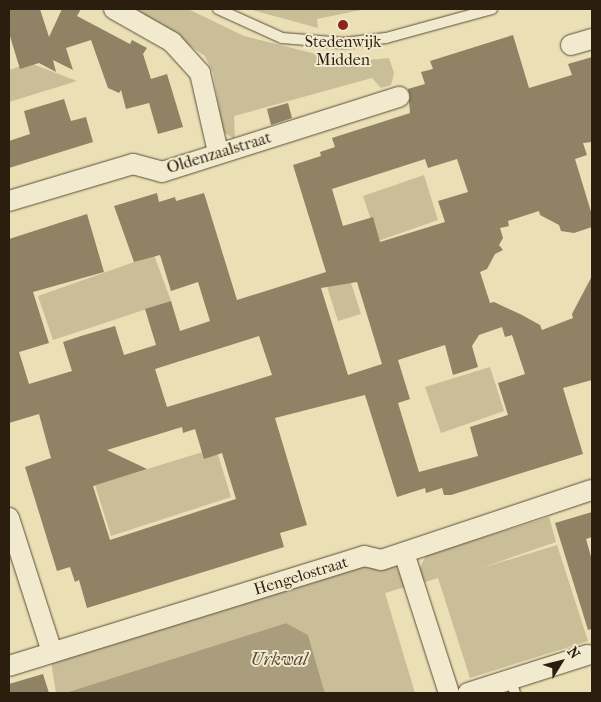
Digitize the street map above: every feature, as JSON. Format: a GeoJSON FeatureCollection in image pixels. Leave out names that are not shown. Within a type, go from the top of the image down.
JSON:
{"type":"FeatureCollection","features":[{"type":"Feature","properties":{"kind":"street"},"geometry":{"type":"LineString","coordinates":[[114,9],[177,46],[200,73],[218,152]]}},
{"type":"Feature","properties":{"kind":"street"},"geometry":{"type":"LineString","coordinates":[[571,45],[592,39]]}},
{"type":"Feature","properties":{"kind":"street","name":"Oldenzaalstraat"},"geometry":{"type":"LineString","coordinates":[[9,201],[132,164],[162,172],[218,152],[399,98]]}},
{"type":"Feature","properties":{"kind":"street","name":"Hengelostraat"},"geometry":{"type":"LineString","coordinates":[[9,666],[364,556],[381,560],[592,490]]}},
{"type":"Feature","properties":{"kind":"street"},"geometry":{"type":"LineString","coordinates":[[9,518],[52,652]]}},
{"type":"Feature","properties":{"kind":"street"},"geometry":{"type":"LineString","coordinates":[[404,553],[448,693]]}},
{"type":"Feature","properties":{"kind":"street"},"geometry":{"type":"LineString","coordinates":[[468,693],[513,687],[586,656]]}},
{"type":"Feature","properties":{"kind":"lane"},"geometry":{"type":"LineString","coordinates":[[218,9],[282,38],[344,43],[386,38],[492,9]]}},
{"type":"Feature","properties":{"kind":"shaded area"},"geometry":{"type":"Polygon","coordinates":[[[134,9],[188,9],[244,36],[348,62],[389,58],[394,73],[391,85],[381,88],[372,78],[234,116],[235,139],[223,132],[213,73],[205,56],[134,9]]]}},
{"type":"Feature","properties":{"kind":"shaded area"},"geometry":{"type":"Polygon","coordinates":[[[249,9],[366,9],[317,19],[318,28],[249,9]]]}},
{"type":"Feature","properties":{"kind":"shaded area"},"geometry":{"type":"Polygon","coordinates":[[[30,63],[77,81],[9,102],[9,70],[30,63]]]}},
{"type":"Feature","properties":{"kind":"shaded area"},"geometry":{"type":"Polygon","coordinates":[[[424,175],[438,220],[378,241],[363,196],[424,175]]]}},
{"type":"Feature","properties":{"kind":"shaded area"},"geometry":{"type":"Polygon","coordinates":[[[154,255],[171,301],[53,340],[38,296],[154,255]]]}},
{"type":"Feature","properties":{"kind":"shaded area"},"geometry":{"type":"Polygon","coordinates":[[[346,267],[361,314],[338,321],[323,274],[346,267]]]}},
{"type":"Feature","properties":{"kind":"shaded area"},"geometry":{"type":"Polygon","coordinates":[[[490,367],[504,411],[441,433],[425,387],[490,367]]]}},
{"type":"Feature","properties":{"kind":"shaded area"},"geometry":{"type":"Polygon","coordinates":[[[216,448],[231,497],[111,536],[95,485],[216,448]]]}},
{"type":"Feature","properties":{"kind":"shaded area"},"geometry":{"type":"Polygon","coordinates":[[[549,517],[556,542],[478,569],[557,545],[588,641],[470,678],[438,578],[422,583],[418,572],[426,555],[549,517]]]}},
{"type":"Feature","properties":{"kind":"shaded area"},"geometry":{"type":"Polygon","coordinates":[[[395,563],[405,587],[385,593],[415,693],[325,693],[308,635],[286,623],[65,693],[56,693],[51,661],[367,565],[395,563]]]}},
{"type":"Feature","properties":{"kind":"water","name":"Urkwal"},"geometry":{"type":"Polygon","coordinates":[[[286,623],[308,635],[325,693],[65,693],[286,623]]]}},
{"type":"Feature","properties":{"kind":"building"},"geometry":{"type":"Polygon","coordinates":[[[9,9],[40,9],[49,37],[62,9],[81,9],[77,16],[130,44],[132,40],[147,48],[143,54],[151,79],[167,74],[183,127],[158,134],[149,103],[126,109],[121,90],[119,93],[108,88],[91,40],[66,48],[73,70],[53,60],[56,72],[39,63],[20,69],[9,33],[9,9]]]}},
{"type":"Feature","properties":{"kind":"building"},"geometry":{"type":"Polygon","coordinates":[[[513,35],[529,88],[572,75],[568,64],[592,57],[592,142],[583,143],[587,155],[575,159],[592,215],[592,227],[574,233],[561,231],[559,225],[540,215],[539,211],[508,221],[509,226],[500,228],[503,238],[499,245],[503,250],[495,254],[487,269],[480,272],[490,303],[494,302],[522,315],[540,325],[542,330],[573,318],[572,314],[592,276],[592,380],[563,388],[583,454],[451,495],[444,495],[442,488],[426,493],[425,488],[397,497],[365,395],[275,418],[307,525],[280,533],[284,547],[87,608],[79,580],[75,582],[70,567],[57,571],[25,467],[51,458],[39,414],[9,423],[9,239],[87,214],[104,272],[33,292],[49,343],[19,352],[29,384],[72,371],[63,342],[81,336],[115,326],[124,355],[156,345],[145,309],[171,301],[180,331],[210,321],[198,282],[171,291],[160,255],[134,262],[114,206],[157,193],[159,202],[175,197],[176,201],[204,193],[237,300],[326,272],[293,165],[321,156],[320,152],[335,147],[332,138],[410,113],[408,89],[425,84],[421,72],[433,69],[430,61],[513,35]],[[425,159],[332,189],[343,226],[373,217],[380,242],[445,222],[438,201],[468,192],[457,159],[428,168],[425,159]],[[357,282],[321,288],[348,375],[382,364],[357,282]],[[502,327],[479,335],[472,346],[478,367],[453,375],[445,345],[398,360],[410,399],[398,403],[419,472],[478,456],[470,427],[508,415],[498,383],[525,374],[512,335],[505,337],[502,327]],[[259,336],[155,369],[167,407],[272,375],[259,336]],[[182,427],[107,450],[147,469],[93,486],[110,540],[236,499],[222,453],[204,459],[195,429],[183,433],[182,427]]]}},
{"type":"Feature","properties":{"kind":"building"},"geometry":{"type":"Polygon","coordinates":[[[64,99],[71,121],[86,117],[93,142],[9,168],[9,141],[30,134],[24,111],[64,99]]]}},
{"type":"Feature","properties":{"kind":"building"},"geometry":{"type":"Polygon","coordinates":[[[288,103],[292,118],[271,125],[267,109],[288,103]]]}},
{"type":"Feature","properties":{"kind":"building"},"geometry":{"type":"Polygon","coordinates":[[[592,512],[592,537],[586,539],[592,560],[592,629],[588,630],[555,523],[592,512]]]}},
{"type":"Feature","properties":{"kind":"building"},"geometry":{"type":"Polygon","coordinates":[[[43,674],[49,693],[9,693],[9,684],[43,674]]]}},
{"type":"Feature","properties":{"kind":"place","name":"Stedenwijk Midden"},"geometry":{"type":"Point","coordinates":[343,25]}}]}
